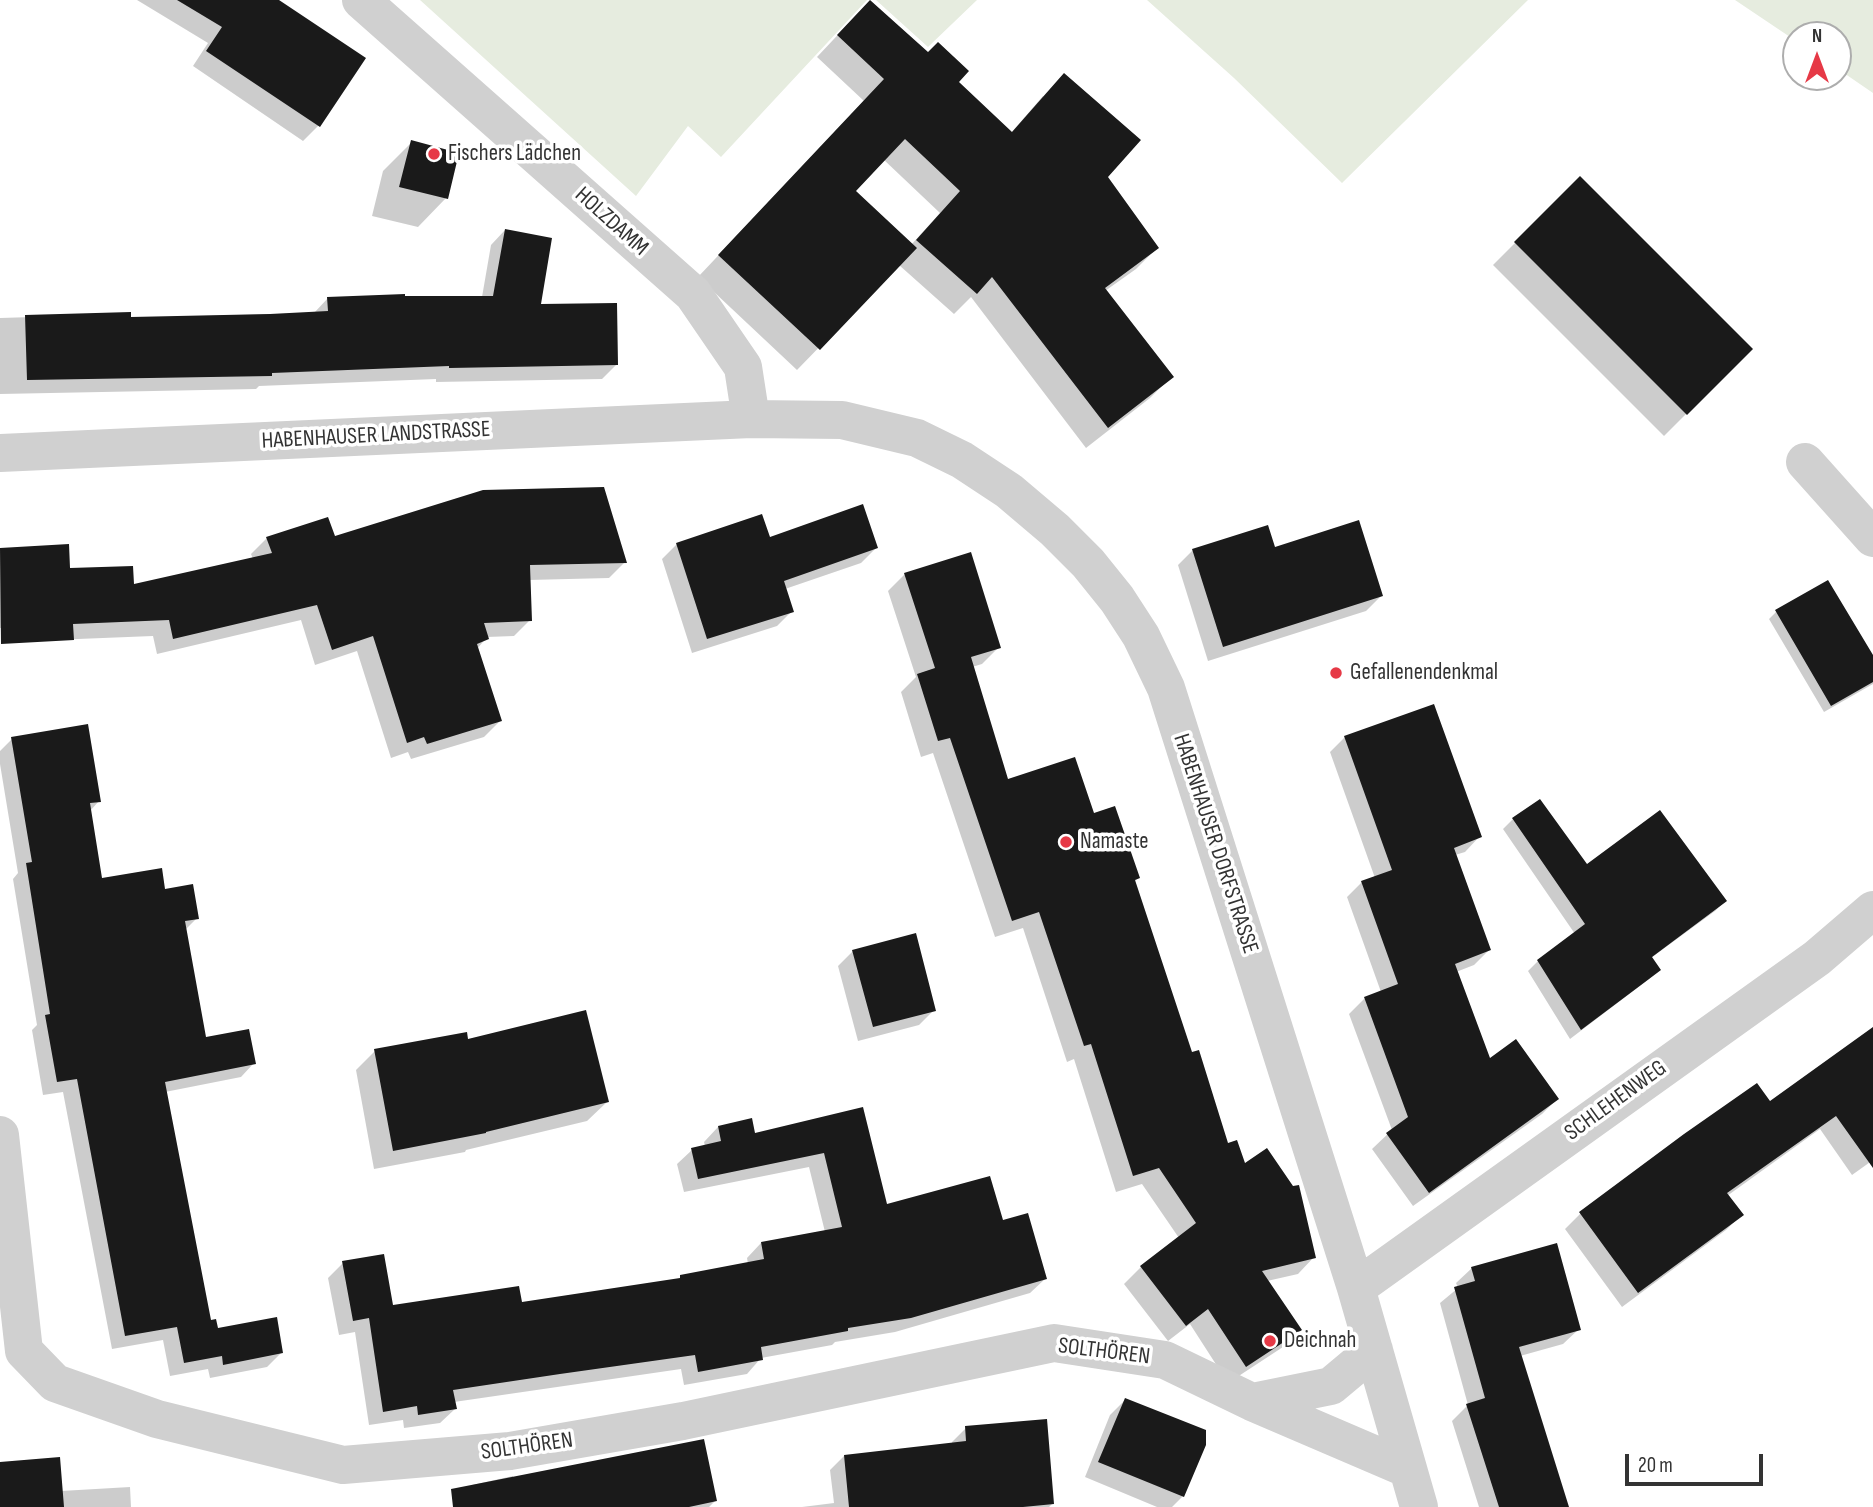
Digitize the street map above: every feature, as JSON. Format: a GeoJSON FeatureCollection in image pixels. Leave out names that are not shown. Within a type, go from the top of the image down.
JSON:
{"type":"FeatureCollection","features":[{"type":"Feature","properties":{"kind":"street","name":"HOLZDAMM"},"geometry":{"type":"LineString","coordinates":[[361,0],[693,295],[743,367],[751,419]]}},
{"type":"Feature","properties":{"kind":"street","name":"HABENHAUSER LANDSTRASSE"},"geometry":{"type":"LineString","coordinates":[[0,453],[751,419]]}},
{"type":"Feature","properties":{"kind":"street","name":"HABENHAUSER DORFSTRASSE"},"geometry":{"type":"LineString","coordinates":[[751,419],[842,420],[918,438],[962,460],[1009,491],[1055,530],[1117,599],[1141,636],[1166,688],[1356,1287],[1419,1507]]}},
{"type":"Feature","properties":{"kind":"street"},"geometry":{"type":"LineString","coordinates":[[1805,461],[1873,538]]}},
{"type":"Feature","properties":{"kind":"street","name":"SCHLEHENWEG"},"geometry":{"type":"LineString","coordinates":[[1356,1287],[1817,958],[1873,910]]}},
{"type":"Feature","properties":{"kind":"street","name":"SOLTHÖREN"},"geometry":{"type":"LineString","coordinates":[[0,1135],[24,1351],[55,1383],[157,1419],[343,1465],[523,1449],[683,1421],[1054,1343],[1165,1360],[1252,1402],[1406,1468]]}},
{"type":"Feature","properties":{"kind":"street"},"geometry":{"type":"LineString","coordinates":[[1252,1402],[1331,1386],[1374,1350]]}},
{"type":"Feature","properties":{"kind":"shaded area"},"geometry":{"type":"Polygon","coordinates":[[[420,0],[867,0],[721,157],[688,126],[636,196],[420,0]]]}},
{"type":"Feature","properties":{"kind":"shaded area"},"geometry":{"type":"Polygon","coordinates":[[[876,0],[977,0],[928,47],[876,0]]]}},
{"type":"Feature","properties":{"kind":"shaded area"},"geometry":{"type":"Polygon","coordinates":[[[1147,0],[1528,0],[1342,183],[1234,78],[1147,0]]]}},
{"type":"Feature","properties":{"kind":"shaded area"},"geometry":{"type":"Polygon","coordinates":[[[1735,0],[1873,0],[1873,93],[1852,79],[1852,21],[1782,21],[1782,32],[1735,0]]]}},
{"type":"Feature","properties":{"kind":"building"},"geometry":{"type":"Polygon","coordinates":[[[177,0],[279,0],[366,58],[320,127],[206,51],[222,27],[177,0]]]}},
{"type":"Feature","properties":{"kind":"building"},"geometry":{"type":"Polygon","coordinates":[[[870,0],[928,52],[938,42],[969,71],[959,82],[1012,132],[1064,73],[1141,140],[1108,177],[1159,248],[1105,288],[1174,377],[1108,428],[992,277],[977,294],[916,240],[960,191],[905,139],[856,191],[917,248],[820,350],[718,255],[884,79],[837,35],[870,0]]]}},
{"type":"Feature","properties":{"kind":"building"},"geometry":{"type":"Polygon","coordinates":[[[411,140],[459,153],[448,199],[399,187],[411,140]]]}},
{"type":"Feature","properties":{"kind":"building"},"geometry":{"type":"Polygon","coordinates":[[[1580,176],[1753,349],[1687,415],[1514,242],[1580,176]]]}},
{"type":"Feature","properties":{"kind":"building"},"geometry":{"type":"Polygon","coordinates":[[[505,229],[552,238],[541,304],[617,303],[618,365],[449,366],[272,373],[272,376],[27,380],[25,315],[131,312],[131,317],[270,314],[328,311],[327,297],[405,294],[493,296],[505,229]]]}},
{"type":"Feature","properties":{"kind":"building"},"geometry":{"type":"Polygon","coordinates":[[[604,487],[627,563],[530,565],[532,621],[484,623],[489,639],[477,644],[502,721],[427,744],[424,737],[407,743],[373,636],[332,650],[317,605],[173,639],[169,620],[73,624],[74,640],[1,644],[0,548],[69,544],[70,568],[133,566],[134,584],[272,553],[266,537],[328,517],[335,536],[483,490],[604,487]]]}},
{"type":"Feature","properties":{"kind":"building"},"geometry":{"type":"Polygon","coordinates":[[[863,504],[878,548],[784,581],[794,612],[707,639],[676,543],[762,514],[770,537],[863,504]]]}},
{"type":"Feature","properties":{"kind":"building"},"geometry":{"type":"Polygon","coordinates":[[[1359,520],[1383,596],[1223,647],[1192,549],[1268,525],[1275,547],[1359,520]]]}},
{"type":"Feature","properties":{"kind":"building"},"geometry":{"type":"Polygon","coordinates":[[[971,552],[1001,648],[971,657],[1008,779],[1075,757],[1094,813],[1115,806],[1140,878],[1135,880],[1192,1052],[1199,1050],[1228,1143],[1237,1140],[1245,1163],[1267,1148],[1293,1186],[1299,1185],[1316,1258],[1262,1271],[1302,1330],[1246,1367],[1208,1309],[1186,1326],[1140,1266],[1196,1223],[1159,1168],[1133,1176],[1091,1044],[1084,1046],[1039,912],[1012,921],[950,738],[938,741],[917,674],[935,668],[904,573],[971,552]]]}},
{"type":"Feature","properties":{"kind":"building"},"geometry":{"type":"Polygon","coordinates":[[[1828,580],[1873,655],[1873,682],[1831,706],[1775,610],[1828,580]]]}},
{"type":"Feature","properties":{"kind":"building"},"geometry":{"type":"Polygon","coordinates":[[[1434,704],[1482,837],[1454,848],[1491,950],[1455,964],[1490,1058],[1516,1039],[1559,1099],[1429,1193],[1386,1133],[1408,1117],[1364,997],[1398,984],[1361,881],[1392,870],[1344,736],[1434,704]]]}},
{"type":"Feature","properties":{"kind":"building"},"geometry":{"type":"Polygon","coordinates":[[[88,724],[101,802],[90,803],[102,878],[162,868],[165,889],[193,884],[199,919],[185,921],[206,1037],[249,1029],[256,1064],[165,1082],[211,1320],[216,1319],[218,1328],[277,1317],[283,1353],[223,1365],[222,1356],[184,1363],[177,1327],[125,1336],[77,1079],[57,1082],[45,1015],[50,1014],[26,863],[32,862],[11,737],[88,724]]]}},
{"type":"Feature","properties":{"kind":"building"},"geometry":{"type":"Polygon","coordinates":[[[1540,799],[1587,864],[1660,810],[1727,901],[1652,957],[1661,970],[1581,1030],[1537,960],[1585,924],[1512,818],[1540,799]]]}},
{"type":"Feature","properties":{"kind":"building"},"geometry":{"type":"Polygon","coordinates":[[[916,933],[936,1011],[873,1027],[852,950],[916,933]]]}},
{"type":"Feature","properties":{"kind":"building"},"geometry":{"type":"Polygon","coordinates":[[[586,1010],[609,1102],[486,1133],[393,1151],[374,1049],[467,1032],[468,1039],[586,1010]]]}},
{"type":"Feature","properties":{"kind":"building"},"geometry":{"type":"Polygon","coordinates":[[[1873,1027],[1873,1168],[1836,1116],[1727,1193],[1744,1215],[1638,1293],[1579,1212],[1757,1083],[1770,1101],[1873,1027]]]}},
{"type":"Feature","properties":{"kind":"building"},"geometry":{"type":"Polygon","coordinates":[[[863,1107],[887,1204],[990,1176],[1003,1220],[1028,1213],[1047,1279],[911,1318],[848,1328],[848,1331],[761,1347],[763,1360],[698,1372],[695,1355],[453,1390],[457,1409],[418,1415],[417,1406],[383,1412],[369,1318],[353,1321],[342,1261],[384,1254],[393,1305],[519,1286],[522,1302],[680,1278],[680,1275],[764,1259],[761,1242],[842,1227],[824,1153],[698,1179],[691,1148],[721,1141],[718,1126],[752,1118],[755,1133],[863,1107]]]}},
{"type":"Feature","properties":{"kind":"building"},"geometry":{"type":"Polygon","coordinates":[[[1557,1243],[1581,1330],[1519,1347],[1569,1507],[1499,1507],[1466,1404],[1485,1398],[1454,1287],[1475,1281],[1471,1267],[1557,1243]]]}},
{"type":"Feature","properties":{"kind":"building"},"geometry":{"type":"Polygon","coordinates":[[[1125,1398],[1206,1430],[1206,1445],[1184,1497],[1098,1462],[1125,1398]]]}},
{"type":"Feature","properties":{"kind":"building"},"geometry":{"type":"Polygon","coordinates":[[[1047,1419],[1054,1504],[1023,1507],[849,1507],[844,1455],[966,1441],[965,1426],[1047,1419]]]}},
{"type":"Feature","properties":{"kind":"building"},"geometry":{"type":"Polygon","coordinates":[[[704,1439],[717,1501],[689,1507],[453,1507],[451,1489],[704,1439]]]}},
{"type":"Feature","properties":{"kind":"building"},"geometry":{"type":"Polygon","coordinates":[[[60,1457],[64,1507],[0,1507],[0,1462],[60,1457]]]}},
{"type":"Feature","properties":{"kind":"place","name":"Fischers Lädchen"},"geometry":{"type":"Point","coordinates":[434,154]}},
{"type":"Feature","properties":{"kind":"place","name":"Gefallenendenkmal"},"geometry":{"type":"Point","coordinates":[1336,673]}},
{"type":"Feature","properties":{"kind":"place","name":"Namaste"},"geometry":{"type":"Point","coordinates":[1066,842]}},
{"type":"Feature","properties":{"kind":"place","name":"Deichnah"},"geometry":{"type":"Point","coordinates":[1270,1341]}}]}
